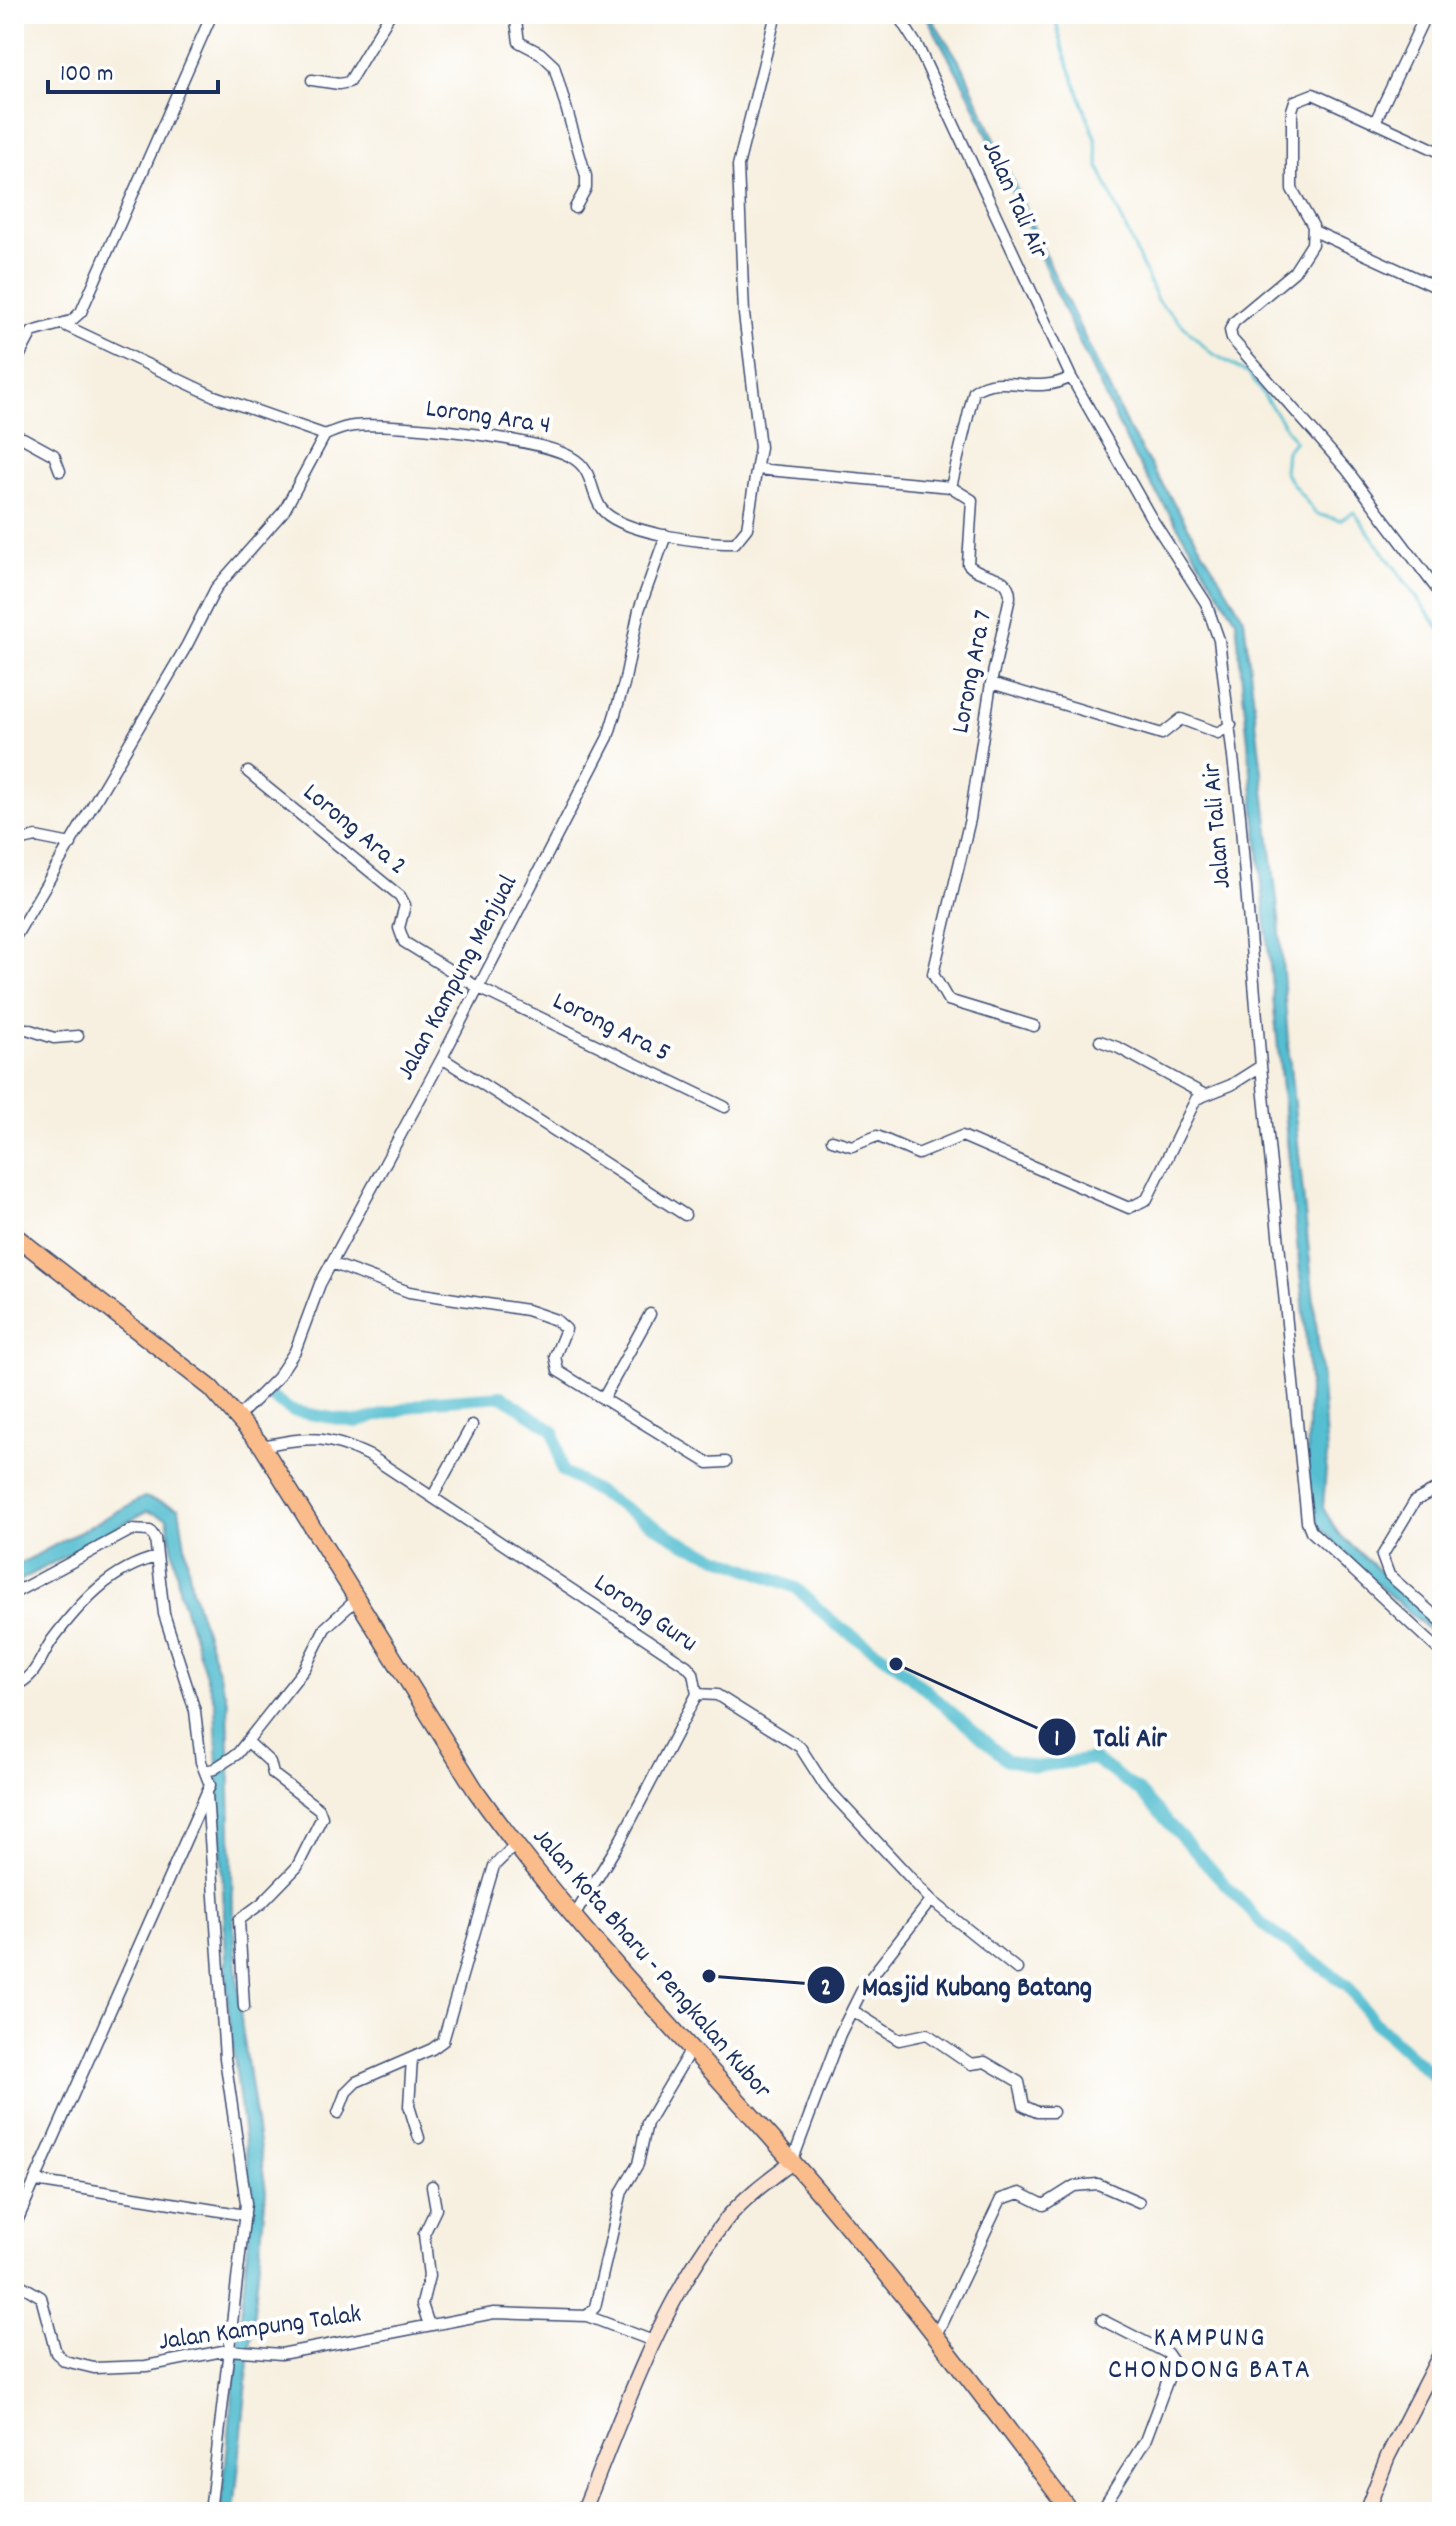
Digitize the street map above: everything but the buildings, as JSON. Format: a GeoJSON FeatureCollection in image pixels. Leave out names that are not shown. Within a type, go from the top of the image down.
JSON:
{"type":"FeatureCollection","features":[{"type":"Feature","properties":{"kind":"main road","name":"Jalan Kota Bharu - Pengkalan Kubor"},"geometry":{"type":"LineString","coordinates":[[14,1235],[211,1388],[238,1417],[262,1446],[515,1845],[573,1918],[792,2162],[936,2335],[1071,2512]]}},
{"type":"Feature","properties":{"kind":"street"},"geometry":{"type":"LineString","coordinates":[[14,366],[32,332],[62,324],[81,312],[212,14]]}},
{"type":"Feature","properties":{"kind":"street"},"geometry":{"type":"LineString","coordinates":[[312,80],[339,84],[349,82],[390,14]]}},
{"type":"Feature","properties":{"kind":"street"},"geometry":{"type":"LineString","coordinates":[[515,14],[519,42],[547,59],[561,84],[586,176],[586,188],[575,208]]}},
{"type":"Feature","properties":{"kind":"street","name":"Lorong Ara 4"},"geometry":{"type":"LineString","coordinates":[[325,435],[340,428],[373,425],[523,440],[558,450],[589,472],[600,506],[606,512],[666,535],[724,543],[735,543],[743,537],[757,469],[759,421],[744,314],[738,166],[776,14]]}},
{"type":"Feature","properties":{"kind":"street","name":"Jalan Tali Air"},"geometry":{"type":"LineString","coordinates":[[897,14],[918,47],[1071,377],[1213,620],[1231,725],[1261,1066],[1307,1521],[1320,1540],[1442,1653]]}},
{"type":"Feature","properties":{"kind":"street"},"geometry":{"type":"LineString","coordinates":[[1375,122],[1426,14]]}},
{"type":"Feature","properties":{"kind":"street"},"geometry":{"type":"LineString","coordinates":[[1442,153],[1313,94],[1293,104],[1292,189],[1314,231],[1312,244],[1294,272],[1234,322],[1230,335],[1347,470],[1442,596]]}},
{"type":"Feature","properties":{"kind":"street"},"geometry":{"type":"LineString","coordinates":[[1314,231],[1436,287],[1442,271]]}},
{"type":"Feature","properties":{"kind":"street"},"geometry":{"type":"LineString","coordinates":[[14,939],[187,645],[216,588],[284,511],[325,435],[214,396],[62,324]]}},
{"type":"Feature","properties":{"kind":"street"},"geometry":{"type":"LineString","coordinates":[[757,469],[951,487],[974,391],[984,384],[996,382],[1055,386],[1071,377]]}},
{"type":"Feature","properties":{"kind":"street"},"geometry":{"type":"LineString","coordinates":[[14,438],[23,438],[54,455],[60,471]]}},
{"type":"Feature","properties":{"kind":"street","name":"Lorong Ara 7"},"geometry":{"type":"LineString","coordinates":[[951,487],[972,500],[968,564],[977,572],[1003,580],[1010,590],[991,683],[970,819],[933,974],[948,1000],[1034,1026]]}},
{"type":"Feature","properties":{"kind":"street","name":"Jalan Kampung Menjual"},"geometry":{"type":"LineString","coordinates":[[238,1417],[277,1378],[295,1351],[331,1263],[479,988],[608,737],[624,684],[639,610],[666,535]]}},
{"type":"Feature","properties":{"kind":"street"},"geometry":{"type":"LineString","coordinates":[[991,683],[1162,734],[1179,719],[1218,733],[1231,725]]}},
{"type":"Feature","properties":{"kind":"street","name":"Lorong Ara 2"},"geometry":{"type":"LineString","coordinates":[[248,772],[400,896],[405,905],[399,928],[404,942],[479,988]]}},
{"type":"Feature","properties":{"kind":"street"},"geometry":{"type":"LineString","coordinates":[[14,842],[36,837],[71,844]]}},
{"type":"Feature","properties":{"kind":"street","name":"Lorong Ara 5"},"geometry":{"type":"LineString","coordinates":[[479,988],[725,1107]]}},
{"type":"Feature","properties":{"kind":"street"},"geometry":{"type":"LineString","coordinates":[[14,1030],[31,1029],[54,1038],[78,1036]]}},
{"type":"Feature","properties":{"kind":"street"},"geometry":{"type":"LineString","coordinates":[[1100,1041],[1119,1048],[1205,1095]]}},
{"type":"Feature","properties":{"kind":"street"},"geometry":{"type":"LineString","coordinates":[[442,1058],[685,1215]]}},
{"type":"Feature","properties":{"kind":"street"},"geometry":{"type":"LineString","coordinates":[[832,1140],[852,1146],[877,1136],[918,1154],[962,1136],[1129,1208],[1147,1199],[1190,1108],[1205,1095],[1231,1085],[1261,1066]]}},
{"type":"Feature","properties":{"kind":"street"},"geometry":{"type":"LineString","coordinates":[[331,1263],[409,1292],[527,1310],[556,1320],[566,1329],[555,1356],[558,1371],[708,1463],[726,1462]]}},
{"type":"Feature","properties":{"kind":"street"},"geometry":{"type":"LineString","coordinates":[[603,1399],[650,1314]]}},
{"type":"Feature","properties":{"kind":"street"},"geometry":{"type":"LineString","coordinates":[[433,1496],[472,1425]]}},
{"type":"Feature","properties":{"kind":"street","name":"Lorong Guru"},"geometry":{"type":"LineString","coordinates":[[262,1446],[301,1438],[337,1441],[433,1496],[687,1666],[693,1673],[697,1694],[717,1695],[800,1747],[825,1786],[931,1900],[1017,1969]]}},
{"type":"Feature","properties":{"kind":"street"},"geometry":{"type":"LineString","coordinates":[[1442,1486],[1415,1501],[1382,1556],[1389,1575],[1442,1622]]}},
{"type":"Feature","properties":{"kind":"street"},"geometry":{"type":"LineString","coordinates":[[14,1593],[139,1528],[150,1531],[155,1538],[164,1614],[210,1770],[206,1793],[14,2228]]}},
{"type":"Feature","properties":{"kind":"street"},"geometry":{"type":"LineString","coordinates":[[14,1686],[30,1678],[50,1643],[89,1595],[134,1563],[157,1557]]}},
{"type":"Feature","properties":{"kind":"street"},"geometry":{"type":"LineString","coordinates":[[210,1770],[233,1757],[247,1741],[305,1668],[325,1628],[357,1599]]}},
{"type":"Feature","properties":{"kind":"street"},"geometry":{"type":"LineString","coordinates":[[573,1918],[621,1839],[697,1694]]}},
{"type":"Feature","properties":{"kind":"street"},"geometry":{"type":"LineString","coordinates":[[244,2007],[239,1920],[262,1903],[297,1867],[322,1817],[319,1809],[273,1774],[270,1762],[247,1741]]}},
{"type":"Feature","properties":{"kind":"street"},"geometry":{"type":"LineString","coordinates":[[206,1793],[225,2058],[245,2215],[210,2512]]}},
{"type":"Feature","properties":{"kind":"street"},"geometry":{"type":"LineString","coordinates":[[338,2113],[352,2085],[437,2047],[446,2037],[494,1866],[515,1845]]}},
{"type":"Feature","properties":{"kind":"street"},"geometry":{"type":"LineString","coordinates":[[583,2512],[659,2324],[725,2221],[750,2193],[792,2162],[852,2010],[875,1969],[931,1900]]}},
{"type":"Feature","properties":{"kind":"street"},"geometry":{"type":"LineString","coordinates":[[852,2010],[899,2040],[924,2034],[971,2064],[985,2062],[1019,2082],[1024,2106],[1037,2112],[1053,2112]]}},
{"type":"Feature","properties":{"kind":"street"},"geometry":{"type":"LineString","coordinates":[[587,2316],[595,2307],[615,2215],[623,2189],[638,2164],[647,2123],[691,2049]]}},
{"type":"Feature","properties":{"kind":"street"},"geometry":{"type":"LineString","coordinates":[[412,2058],[409,2106],[419,2138]]}},
{"type":"Feature","properties":{"kind":"street"},"geometry":{"type":"LineString","coordinates":[[36,2181],[245,2215]]}},
{"type":"Feature","properties":{"kind":"street"},"geometry":{"type":"LineString","coordinates":[[936,2335],[1001,2199],[1020,2193],[1044,2205],[1072,2186],[1100,2184],[1139,2202]]}},
{"type":"Feature","properties":{"kind":"street"},"geometry":{"type":"LineString","coordinates":[[429,2325],[422,2304],[429,2276],[424,2234],[436,2209],[432,2186]]}},
{"type":"Feature","properties":{"kind":"street","name":"Jalan Kampung Talak"},"geometry":{"type":"LineString","coordinates":[[14,2281],[41,2297],[53,2349],[71,2363],[120,2368],[231,2350],[281,2354],[494,2313],[587,2316],[653,2341]]}},
{"type":"Feature","properties":{"kind":"street"},"geometry":{"type":"LineString","coordinates":[[1100,2512],[1145,2441],[1174,2363],[1167,2353],[1102,2320]]}},
{"type":"Feature","properties":{"kind":"street"},"geometry":{"type":"LineString","coordinates":[[1366,2512],[1388,2456],[1442,2351]]}},
{"type":"Feature","properties":{"kind":"water"},"geometry":{"type":"Polygon","coordinates":[[[925,14],[929,14],[963,67],[1050,265],[1128,428],[1244,618],[1279,918],[1289,1055],[1321,1371],[1327,1456],[1323,1508],[1338,1533],[1442,1629],[1442,1642],[1360,1569],[1318,1525],[1307,1472],[1309,1380],[1303,1303],[1236,620],[1133,455],[1068,319],[969,94],[925,14]]]}},
{"type":"Feature","properties":{"kind":"water"},"geometry":{"type":"Polygon","coordinates":[[[144,1497],[179,1508],[192,1590],[228,1703],[233,1916],[241,2020],[266,2191],[234,2512],[221,2512],[252,2202],[228,2007],[215,1704],[180,1593],[167,1518],[147,1511],[14,1584],[14,1567],[144,1497]]]}},
{"type":"Feature","properties":{"kind":"waterway"},"geometry":{"type":"LineString","coordinates":[[1054,14],[1064,53],[1095,137],[1099,167],[1157,300],[1210,352],[1249,374],[1295,441],[1286,451],[1284,472],[1316,514],[1340,520],[1354,512],[1442,632]]}},
{"type":"Feature","properties":{"kind":"waterway"},"geometry":{"type":"LineString","coordinates":[[271,1397],[292,1411],[356,1422],[434,1401],[502,1396],[554,1431],[562,1471],[685,1544],[796,1588],[835,1624],[896,1664],[1007,1760],[1036,1767],[1094,1759],[1139,1791],[1264,1926],[1347,1985],[1374,2022],[1442,2084]]}},
{"type":"Feature","properties":{"kind":"place","name":"Tali Air"},"geometry":{"type":"Point","coordinates":[896,1664]}},
{"type":"Feature","properties":{"kind":"place","name":"Masjid Kubang Batang"},"geometry":{"type":"Point","coordinates":[709,1976]}},
{"type":"Feature","properties":{"kind":"district","name":"KAMPUNG CHONDONG BATA"},"geometry":{"type":"Point","coordinates":[1210,2356]}}]}
